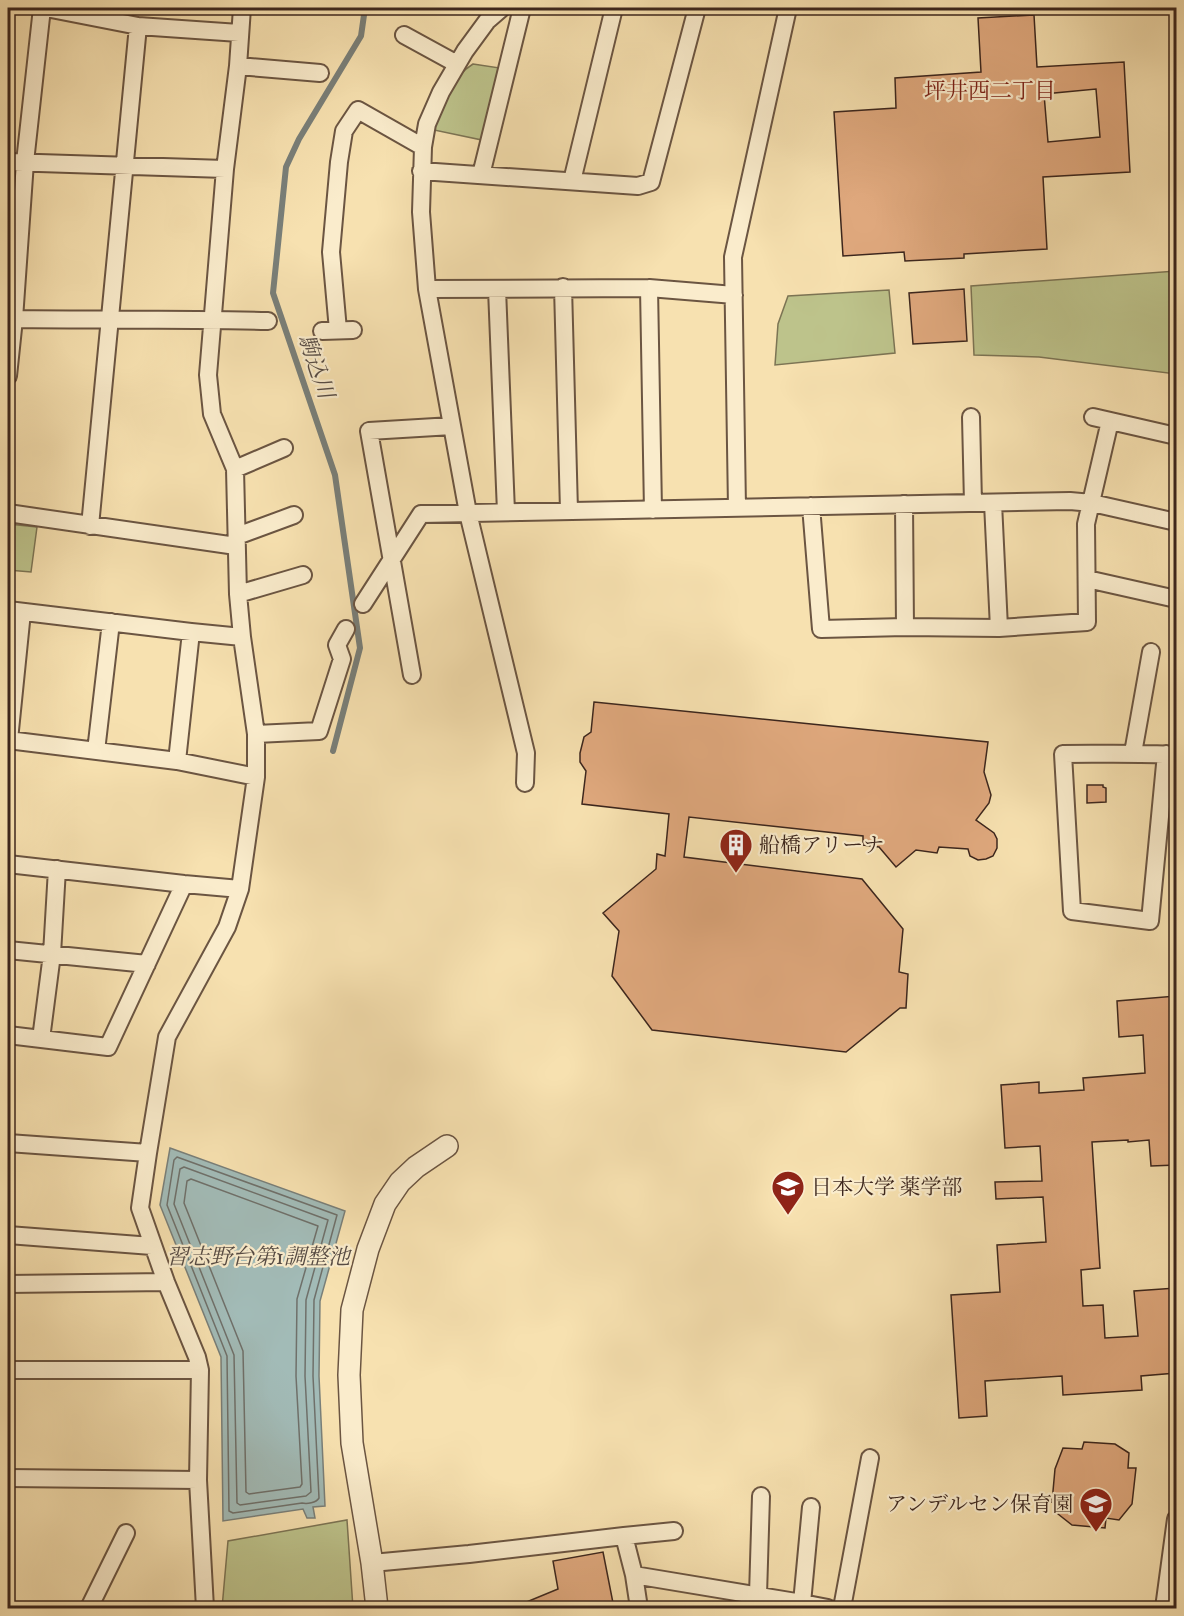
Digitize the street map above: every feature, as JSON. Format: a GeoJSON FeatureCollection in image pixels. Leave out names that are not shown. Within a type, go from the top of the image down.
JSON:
{"type":"FeatureCollection","features":[{"type":"Feature","properties":{"kind":"street"},"geometry":{"type":"LineString","coordinates":[[8,376],[25,162],[44,8],[138,27],[239,33]]}},
{"type":"Feature","properties":{"kind":"street"},"geometry":{"type":"LineString","coordinates":[[205,1608],[198,1480],[200,1370],[197,1356],[152,1246],[140,1208],[167,1037],[227,927],[240,889],[256,777],[256,734],[238,594],[235,469],[212,414],[208,375],[225,169],[238,66],[242,8]]}},
{"type":"Feature","properties":{"kind":"street"},"geometry":{"type":"LineString","coordinates":[[502,8],[487,21],[465,51],[441,92],[427,124],[421,171],[422,212],[427,289],[468,513],[526,753],[525,783]]}},
{"type":"Feature","properties":{"kind":"street"},"geometry":{"type":"LineString","coordinates":[[482,175],[522,8]]}},
{"type":"Feature","properties":{"kind":"street"},"geometry":{"type":"LineString","coordinates":[[572,182],[614,8]]}},
{"type":"Feature","properties":{"kind":"street"},"geometry":{"type":"LineString","coordinates":[[421,171],[638,186],[651,182],[697,8]]}},
{"type":"Feature","properties":{"kind":"street"},"geometry":{"type":"LineString","coordinates":[[737,508],[733,257],[788,8]]}},
{"type":"Feature","properties":{"kind":"street"},"geometry":{"type":"LineString","coordinates":[[90,526],[138,27]]}},
{"type":"Feature","properties":{"kind":"street"},"geometry":{"type":"LineString","coordinates":[[404,35],[457,64]]}},
{"type":"Feature","properties":{"kind":"street"},"geometry":{"type":"LineString","coordinates":[[238,66],[320,74]]}},
{"type":"Feature","properties":{"kind":"street"},"geometry":{"type":"LineString","coordinates":[[337,330],[331,252],[344,131],[358,110],[423,147]]}},
{"type":"Feature","properties":{"kind":"street"},"geometry":{"type":"LineString","coordinates":[[8,162],[225,169]]}},
{"type":"Feature","properties":{"kind":"street"},"geometry":{"type":"LineString","coordinates":[[563,288],[569,511]]}},
{"type":"Feature","properties":{"kind":"street"},"geometry":{"type":"LineString","coordinates":[[427,289],[649,288],[734,295]]}},
{"type":"Feature","properties":{"kind":"street"},"geometry":{"type":"LineString","coordinates":[[649,288],[653,510]]}},
{"type":"Feature","properties":{"kind":"street"},"geometry":{"type":"LineString","coordinates":[[497,289],[506,513]]}},
{"type":"Feature","properties":{"kind":"street"},"geometry":{"type":"LineString","coordinates":[[14,319],[268,321]]}},
{"type":"Feature","properties":{"kind":"street"},"geometry":{"type":"LineString","coordinates":[[971,417],[973,503]]}},
{"type":"Feature","properties":{"kind":"street"},"geometry":{"type":"LineString","coordinates":[[1093,417],[1176,436]]}},
{"type":"Feature","properties":{"kind":"street"},"geometry":{"type":"LineString","coordinates":[[811,506],[821,629],[999,628],[1087,622],[1086,524],[1110,421]]}},
{"type":"Feature","properties":{"kind":"street"},"geometry":{"type":"LineString","coordinates":[[412,675],[369,431],[452,426]]}},
{"type":"Feature","properties":{"kind":"street"},"geometry":{"type":"LineString","coordinates":[[235,469],[284,448]]}},
{"type":"Feature","properties":{"kind":"street"},"geometry":{"type":"LineString","coordinates":[[363,604],[421,514],[1070,501],[1092,503],[1176,522]]}},
{"type":"Feature","properties":{"kind":"street"},"geometry":{"type":"LineString","coordinates":[[993,503],[999,628]]}},
{"type":"Feature","properties":{"kind":"street"},"geometry":{"type":"LineString","coordinates":[[904,504],[905,627]]}},
{"type":"Feature","properties":{"kind":"street"},"geometry":{"type":"LineString","coordinates":[[8,513],[90,526],[237,541],[294,514]]}},
{"type":"Feature","properties":{"kind":"street"},"geometry":{"type":"LineString","coordinates":[[238,594],[303,575]]}},
{"type":"Feature","properties":{"kind":"street"},"geometry":{"type":"LineString","coordinates":[[1087,579],[1176,599]]}},
{"type":"Feature","properties":{"kind":"street"},"geometry":{"type":"LineString","coordinates":[[242,637],[15,611],[8,740],[177,761],[256,777]]}},
{"type":"Feature","properties":{"kind":"street"},"geometry":{"type":"LineString","coordinates":[[96,751],[111,622]]}},
{"type":"Feature","properties":{"kind":"street"},"geometry":{"type":"LineString","coordinates":[[256,734],[319,731],[342,659],[337,645],[346,629]]}},
{"type":"Feature","properties":{"kind":"street"},"geometry":{"type":"LineString","coordinates":[[177,761],[191,632]]}},
{"type":"Feature","properties":{"kind":"street"},"geometry":{"type":"LineString","coordinates":[[1133,753],[1151,652]]}},
{"type":"Feature","properties":{"kind":"street"},"geometry":{"type":"LineString","coordinates":[[1063,754],[1171,755],[1150,921],[1072,910],[1063,754]]}},
{"type":"Feature","properties":{"kind":"street"},"geometry":{"type":"LineString","coordinates":[[8,864],[240,889]]}},
{"type":"Feature","properties":{"kind":"street"},"geometry":{"type":"LineString","coordinates":[[41,1039],[52,954],[57,869]]}},
{"type":"Feature","properties":{"kind":"street"},"geometry":{"type":"LineString","coordinates":[[8,1035],[108,1047],[184,884]]}},
{"type":"Feature","properties":{"kind":"street"},"geometry":{"type":"LineString","coordinates":[[8,950],[147,964]]}},
{"type":"Feature","properties":{"kind":"street"},"geometry":{"type":"LineString","coordinates":[[8,1143],[148,1153]]}},
{"type":"Feature","properties":{"kind":"street"},"geometry":{"type":"LineString","coordinates":[[377,1608],[352,1443],[349,1375],[352,1310],[368,1249],[385,1204],[400,1182],[416,1167],[447,1146]]}},
{"type":"Feature","properties":{"kind":"street"},"geometry":{"type":"LineString","coordinates":[[8,1235],[152,1246]]}},
{"type":"Feature","properties":{"kind":"street"},"geometry":{"type":"LineString","coordinates":[[8,1284],[166,1282]]}},
{"type":"Feature","properties":{"kind":"street"},"geometry":{"type":"LineString","coordinates":[[8,1370],[200,1370]]}},
{"type":"Feature","properties":{"kind":"street"},"geometry":{"type":"LineString","coordinates":[[842,1608],[870,1458]]}},
{"type":"Feature","properties":{"kind":"street"},"geometry":{"type":"LineString","coordinates":[[8,1478],[198,1480]]}},
{"type":"Feature","properties":{"kind":"street"},"geometry":{"type":"LineString","coordinates":[[758,1595],[761,1496]]}},
{"type":"Feature","properties":{"kind":"street"},"geometry":{"type":"LineString","coordinates":[[802,1602],[811,1507]]}},
{"type":"Feature","properties":{"kind":"street"},"geometry":{"type":"LineString","coordinates":[[1164,1608],[1176,1519]]}},
{"type":"Feature","properties":{"kind":"street"},"geometry":{"type":"LineString","coordinates":[[372,1563],[674,1531]]}},
{"type":"Feature","properties":{"kind":"street"},"geometry":{"type":"LineString","coordinates":[[88,1608],[126,1533]]}},
{"type":"Feature","properties":{"kind":"street"},"geometry":{"type":"LineString","coordinates":[[624,1536],[634,1575],[639,1608]]}},
{"type":"Feature","properties":{"kind":"street"},"geometry":{"type":"LineString","coordinates":[[634,1575],[828,1608]]}},
{"type":"Feature","properties":{"kind":"green space"},"geometry":{"type":"Polygon","coordinates":[[[473,64],[500,68],[482,140],[434,130],[452,85],[473,64]]]}},
{"type":"Feature","properties":{"kind":"green space"},"geometry":{"type":"Polygon","coordinates":[[[1176,271],[1176,374],[1039,357],[974,355],[971,286],[1176,271]]]}},
{"type":"Feature","properties":{"kind":"green space"},"geometry":{"type":"Polygon","coordinates":[[[889,290],[895,353],[775,365],[778,324],[788,296],[889,290]]]}},
{"type":"Feature","properties":{"kind":"green space"},"geometry":{"type":"Polygon","coordinates":[[[8,524],[37,527],[31,572],[8,570],[8,524]]]}},
{"type":"Feature","properties":{"kind":"green space"},"geometry":{"type":"Polygon","coordinates":[[[347,1520],[353,1608],[222,1608],[228,1541],[347,1520]]]}},
{"type":"Feature","properties":{"kind":"water","name":"習志野台第1調整池"},"geometry":{"type":"Polygon","coordinates":[[[170,1148],[345,1211],[320,1301],[319,1376],[325,1506],[313,1507],[315,1518],[307,1518],[303,1509],[223,1521],[221,1357],[160,1205],[170,1148]]]}},
{"type":"Feature","properties":{"kind":"building"},"geometry":{"type":"Polygon","coordinates":[[[1034,15],[1037,67],[1124,62],[1130,172],[1043,177],[1047,249],[964,254],[964,258],[905,261],[904,252],[843,256],[834,112],[896,108],[895,78],[981,72],[978,18],[1034,15]],[[1096,89],[1044,94],[1048,142],[1100,137],[1096,89]]]}},
{"type":"Feature","properties":{"kind":"building"},"geometry":{"type":"Polygon","coordinates":[[[964,289],[967,341],[913,344],[909,293],[964,289]]]}},
{"type":"Feature","properties":{"kind":"building","name":"船橋アリーナ"},"geometry":{"type":"Polygon","coordinates":[[[594,702],[988,742],[984,772],[991,795],[989,803],[976,820],[994,833],[997,848],[993,856],[986,859],[978,860],[970,856],[968,849],[939,847],[937,853],[916,850],[896,867],[879,847],[863,845],[863,836],[689,817],[684,857],[862,879],[903,929],[899,972],[908,974],[906,1008],[900,1008],[846,1052],[652,1030],[612,976],[619,931],[603,913],[656,869],[657,854],[665,856],[669,814],[582,804],[586,771],[580,762],[580,753],[584,737],[591,732],[594,702]]]}},
{"type":"Feature","properties":{"kind":"building"},"geometry":{"type":"Polygon","coordinates":[[[1087,785],[1103,785],[1106,788],[1106,802],[1087,803],[1087,785]]]}},
{"type":"Feature","properties":{"kind":"building"},"geometry":{"type":"Polygon","coordinates":[[[1176,996],[1176,1165],[1151,1166],[1149,1140],[1092,1142],[1100,1268],[1081,1270],[1083,1306],[1103,1305],[1105,1338],[1138,1336],[1134,1291],[1176,1288],[1176,1373],[1141,1376],[1142,1390],[1063,1395],[1062,1376],[985,1381],[987,1416],[959,1418],[951,1295],[1000,1292],[997,1245],[1046,1242],[1043,1197],[996,1199],[995,1182],[1042,1181],[1040,1146],[1005,1148],[1001,1085],[1039,1082],[1039,1093],[1084,1090],[1083,1078],[1145,1073],[1143,1035],[1119,1037],[1117,1001],[1176,996]]]}},
{"type":"Feature","properties":{"kind":"building"},"geometry":{"type":"Polygon","coordinates":[[[1084,1442],[1115,1444],[1129,1453],[1128,1468],[1136,1468],[1132,1504],[1119,1520],[1106,1518],[1105,1528],[1072,1525],[1058,1514],[1060,1503],[1052,1502],[1055,1469],[1063,1448],[1082,1449],[1084,1442]]]}},
{"type":"Feature","properties":{"kind":"building"},"geometry":{"type":"Polygon","coordinates":[[[603,1552],[614,1608],[512,1608],[558,1589],[553,1561],[603,1552]]]}},
{"type":"Feature","properties":{"kind":"waterway","name":"駒込川"},"geometry":{"type":"LineString","coordinates":[[333,751],[360,648],[335,475],[273,293],[286,167],[299,139],[361,36],[365,8]]}},
{"type":"Feature","properties":{"kind":"place","name":"船橋アリーナ"},"geometry":{"type":"Point","coordinates":[736,874]}},
{"type":"Feature","properties":{"kind":"place","name":"日本大学 薬学部"},"geometry":{"type":"Point","coordinates":[788,1216]}},
{"type":"Feature","properties":{"kind":"place","name":"アンデルセン保育園"},"geometry":{"type":"Point","coordinates":[1096,1533]}},
{"type":"Feature","properties":{"kind":"district","name":"坪井西二丁目"},"geometry":{"type":"Point","coordinates":[990,90]}}]}
